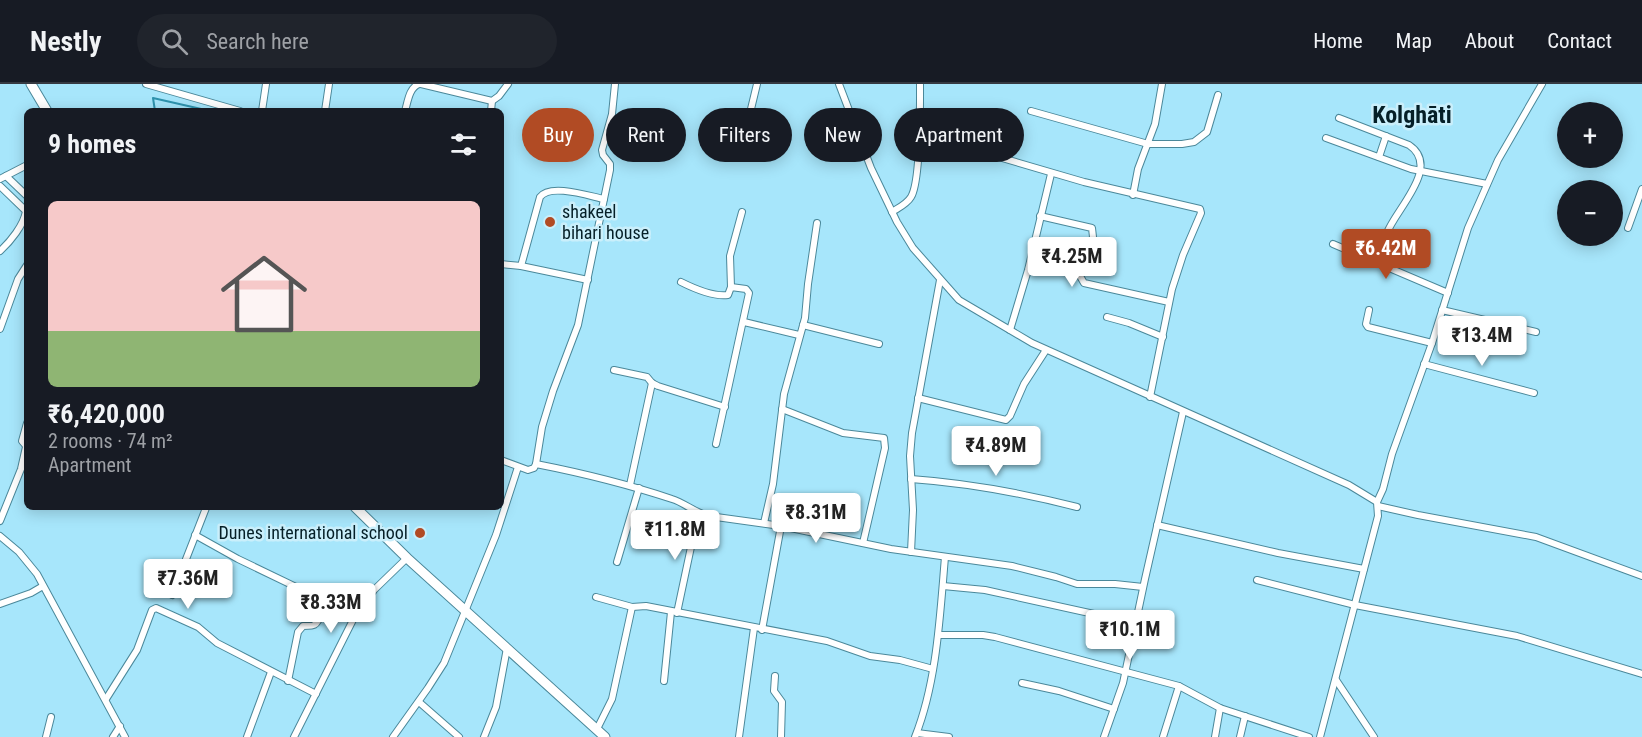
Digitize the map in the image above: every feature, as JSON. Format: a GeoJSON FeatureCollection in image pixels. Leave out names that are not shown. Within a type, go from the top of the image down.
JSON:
{"type":"FeatureCollection","features":[{"type":"Feature","properties":{"kind":"main road"},"geometry":{"type":"LineString","coordinates":[[31,84],[45,108]]}},
{"type":"Feature","properties":{"kind":"main road"},"geometry":{"type":"LineString","coordinates":[[358,510],[407,558],[605,737]]}},
{"type":"Feature","properties":{"kind":"street"},"geometry":{"type":"LineString","coordinates":[[146,84],[230,108]]}},
{"type":"Feature","properties":{"kind":"street"},"geometry":{"type":"LineString","coordinates":[[262,108],[266,84]]}},
{"type":"Feature","properties":{"kind":"street"},"geometry":{"type":"LineString","coordinates":[[325,108],[328,84]]}},
{"type":"Feature","properties":{"kind":"street"},"geometry":{"type":"LineString","coordinates":[[406,108],[417,85],[492,100],[499,96],[508,84]]}},
{"type":"Feature","properties":{"kind":"street"},"geometry":{"type":"LineString","coordinates":[[504,461],[531,470],[536,464],[553,391],[578,325],[610,164],[602,150],[612,114],[615,84]]}},
{"type":"Feature","properties":{"kind":"street"},"geometry":{"type":"LineString","coordinates":[[752,108],[757,84]]}},
{"type":"Feature","properties":{"kind":"street"},"geometry":{"type":"LineString","coordinates":[[839,84],[871,168],[892,212],[913,248],[959,300],[1046,350],[1349,485],[1377,504],[1418,515],[1536,537],[1642,576]]}},
{"type":"Feature","properties":{"kind":"street"},"geometry":{"type":"LineString","coordinates":[[920,84],[920,108]]}},
{"type":"Feature","properties":{"kind":"street"},"geometry":{"type":"LineString","coordinates":[[1132,195],[1138,169],[1155,124],[1162,84]]}},
{"type":"Feature","properties":{"kind":"street"},"geometry":{"type":"LineString","coordinates":[[1320,737],[1378,516],[1377,504],[1392,454],[1432,343],[1468,228],[1498,160],[1542,84]]}},
{"type":"Feature","properties":{"kind":"street"},"geometry":{"type":"LineString","coordinates":[[1031,111],[1148,144],[1182,144],[1194,142],[1203,137],[1211,126],[1218,95]]}},
{"type":"Feature","properties":{"kind":"street"},"geometry":{"type":"LineString","coordinates":[[491,108],[492,100]]}},
{"type":"Feature","properties":{"kind":"street"},"geometry":{"type":"LineString","coordinates":[[1339,118],[1414,148],[1419,157],[1420,171],[1413,188],[1387,231],[1384,266]]}},
{"type":"Feature","properties":{"kind":"street"},"geometry":{"type":"LineString","coordinates":[[1379,157],[1386,136]]}},
{"type":"Feature","properties":{"kind":"street"},"geometry":{"type":"LineString","coordinates":[[1326,138],[1420,171],[1487,184]]}},
{"type":"Feature","properties":{"kind":"street"},"geometry":{"type":"LineString","coordinates":[[892,212],[910,199],[913,193],[917,162]]}},
{"type":"Feature","properties":{"kind":"street"},"geometry":{"type":"LineString","coordinates":[[1011,162],[1132,195],[1200,209],[1201,213],[1183,255],[1169,302],[1150,397]]}},
{"type":"Feature","properties":{"kind":"street"},"geometry":{"type":"LineString","coordinates":[[24,167],[3,178],[24,194]]}},
{"type":"Feature","properties":{"kind":"street"},"geometry":{"type":"LineString","coordinates":[[1010,330],[1028,270],[1051,174]]}},
{"type":"Feature","properties":{"kind":"street"},"geometry":{"type":"LineString","coordinates":[[0,186],[24,209]]}},
{"type":"Feature","properties":{"kind":"street"},"geometry":{"type":"LineString","coordinates":[[1628,228],[1642,189]]}},
{"type":"Feature","properties":{"kind":"street"},"geometry":{"type":"LineString","coordinates":[[521,266],[543,192],[564,191],[604,199]]}},
{"type":"Feature","properties":{"kind":"street"},"geometry":{"type":"LineString","coordinates":[[681,282],[699,290],[723,296],[728,295],[731,288],[730,256],[742,212]]}},
{"type":"Feature","properties":{"kind":"street"},"geometry":{"type":"LineString","coordinates":[[1040,216],[1092,228],[1093,237],[1080,276],[1084,283],[1169,302]]}},
{"type":"Feature","properties":{"kind":"street"},"geometry":{"type":"LineString","coordinates":[[0,251],[19,228],[24,218]]}},
{"type":"Feature","properties":{"kind":"street"},"geometry":{"type":"LineString","coordinates":[[764,523],[773,484],[782,409],[803,325],[817,223]]}},
{"type":"Feature","properties":{"kind":"street"},"geometry":{"type":"LineString","coordinates":[[1333,244],[1448,293]]}},
{"type":"Feature","properties":{"kind":"street"},"geometry":{"type":"LineString","coordinates":[[504,264],[588,280]]}},
{"type":"Feature","properties":{"kind":"street"},"geometry":{"type":"LineString","coordinates":[[0,329],[18,279],[24,270]]}},
{"type":"Feature","properties":{"kind":"street"},"geometry":{"type":"LineString","coordinates":[[911,552],[913,510],[910,456],[918,398],[940,280]]}},
{"type":"Feature","properties":{"kind":"street"},"geometry":{"type":"LineString","coordinates":[[716,444],[744,322],[748,292],[746,289],[731,288]]}},
{"type":"Feature","properties":{"kind":"street"},"geometry":{"type":"LineString","coordinates":[[1369,310],[1366,324],[1368,327],[1432,343]]}},
{"type":"Feature","properties":{"kind":"street"},"geometry":{"type":"LineString","coordinates":[[1442,310],[1536,332]]}},
{"type":"Feature","properties":{"kind":"street"},"geometry":{"type":"LineString","coordinates":[[1107,317],[1163,337]]}},
{"type":"Feature","properties":{"kind":"street"},"geometry":{"type":"LineString","coordinates":[[744,322],[799,334]]}},
{"type":"Feature","properties":{"kind":"street"},"geometry":{"type":"LineString","coordinates":[[803,325],[879,344]]}},
{"type":"Feature","properties":{"kind":"street"},"geometry":{"type":"LineString","coordinates":[[918,398],[1006,420],[1024,384],[1046,350]]}},
{"type":"Feature","properties":{"kind":"street"},"geometry":{"type":"LineString","coordinates":[[1424,364],[1534,393]]}},
{"type":"Feature","properties":{"kind":"street"},"geometry":{"type":"LineString","coordinates":[[614,370],[647,377],[652,383],[725,407]]}},
{"type":"Feature","properties":{"kind":"street"},"geometry":{"type":"LineString","coordinates":[[630,485],[652,383]]}},
{"type":"Feature","properties":{"kind":"street"},"geometry":{"type":"LineString","coordinates":[[782,409],[843,432],[884,438],[885,448],[863,543]]}},
{"type":"Feature","properties":{"kind":"street"},"geometry":{"type":"LineString","coordinates":[[1104,737],[1125,672],[1184,412]]}},
{"type":"Feature","properties":{"kind":"street"},"geometry":{"type":"LineString","coordinates":[[0,520],[21,469],[24,456]]}},
{"type":"Feature","properties":{"kind":"street"},"geometry":{"type":"LineString","coordinates":[[536,464],[630,485],[675,500],[698,514],[781,525],[911,552],[1029,569],[1077,584],[1143,587]]}},
{"type":"Feature","properties":{"kind":"street"},"geometry":{"type":"LineString","coordinates":[[393,737],[440,671],[496,535],[518,467]]}},
{"type":"Feature","properties":{"kind":"street"},"geometry":{"type":"LineString","coordinates":[[910,480],[944,482],[1026,494],[1077,507]]}},
{"type":"Feature","properties":{"kind":"street"},"geometry":{"type":"LineString","coordinates":[[617,562],[639,488]]}},
{"type":"Feature","properties":{"kind":"street"},"geometry":{"type":"LineString","coordinates":[[172,595],[205,510]]}},
{"type":"Feature","properties":{"kind":"street"},"geometry":{"type":"LineString","coordinates":[[664,681],[674,613],[698,514]]}},
{"type":"Feature","properties":{"kind":"street"},"geometry":{"type":"LineString","coordinates":[[762,630],[781,525]]}},
{"type":"Feature","properties":{"kind":"street"},"geometry":{"type":"LineString","coordinates":[[1157,525],[1278,553],[1364,569]]}},
{"type":"Feature","properties":{"kind":"street"},"geometry":{"type":"LineString","coordinates":[[0,536],[30,564],[125,737]]}},
{"type":"Feature","properties":{"kind":"street"},"geometry":{"type":"LineString","coordinates":[[195,536],[321,598],[323,603],[317,623],[303,626],[298,632],[288,681]]}},
{"type":"Feature","properties":{"kind":"street"},"geometry":{"type":"LineString","coordinates":[[945,557],[939,635],[916,735],[949,737]]}},
{"type":"Feature","properties":{"kind":"street"},"geometry":{"type":"LineString","coordinates":[[294,737],[343,637],[363,604],[407,558]]}},
{"type":"Feature","properties":{"kind":"street"},"geometry":{"type":"LineString","coordinates":[[1257,580],[1355,605],[1517,636],[1642,674]]}},
{"type":"Feature","properties":{"kind":"street"},"geometry":{"type":"LineString","coordinates":[[0,604],[31,593],[43,586]]}},
{"type":"Feature","properties":{"kind":"street"},"geometry":{"type":"LineString","coordinates":[[943,586],[985,590],[1135,623]]}},
{"type":"Feature","properties":{"kind":"street"},"geometry":{"type":"LineString","coordinates":[[596,597],[632,607],[646,606],[828,641],[870,656],[900,660],[933,669]]}},
{"type":"Feature","properties":{"kind":"street"},"geometry":{"type":"LineString","coordinates":[[597,729],[612,699],[632,607]]}},
{"type":"Feature","properties":{"kind":"street"},"geometry":{"type":"LineString","coordinates":[[106,699],[137,650],[154,609],[198,627],[217,643],[316,694]]}},
{"type":"Feature","properties":{"kind":"street"},"geometry":{"type":"LineString","coordinates":[[739,737],[754,628]]}},
{"type":"Feature","properties":{"kind":"street"},"geometry":{"type":"LineString","coordinates":[[939,635],[995,637],[1179,686],[1220,708],[1309,737]]}},
{"type":"Feature","properties":{"kind":"street"},"geometry":{"type":"LineString","coordinates":[[484,737],[496,707],[507,648]]}},
{"type":"Feature","properties":{"kind":"street"},"geometry":{"type":"LineString","coordinates":[[247,737],[271,672]]}},
{"type":"Feature","properties":{"kind":"street"},"geometry":{"type":"LineString","coordinates":[[775,676],[774,691],[782,702],[781,737]]}},
{"type":"Feature","properties":{"kind":"street"},"geometry":{"type":"LineString","coordinates":[[1336,680],[1374,737]]}},
{"type":"Feature","properties":{"kind":"street"},"geometry":{"type":"LineString","coordinates":[[1022,682],[1114,709]]}},
{"type":"Feature","properties":{"kind":"street"},"geometry":{"type":"LineString","coordinates":[[1163,737],[1179,686]]}},
{"type":"Feature","properties":{"kind":"street"},"geometry":{"type":"LineString","coordinates":[[419,702],[459,737]]}},
{"type":"Feature","properties":{"kind":"street"},"geometry":{"type":"LineString","coordinates":[[1215,737],[1220,708]]}},
{"type":"Feature","properties":{"kind":"street"},"geometry":{"type":"LineString","coordinates":[[1240,737],[1245,716]]}},
{"type":"Feature","properties":{"kind":"street"},"geometry":{"type":"LineString","coordinates":[[46,737],[51,717]]}},
{"type":"Feature","properties":{"kind":"street"},"geometry":{"type":"LineString","coordinates":[[113,737],[120,726]]}},
{"type":"Feature","properties":{"kind":"waterway"},"geometry":{"type":"LineString","coordinates":[[155,108],[153,98],[197,108]]}},
{"type":"Feature","properties":{"kind":"place","name":"shakeel bihari house"},"geometry":{"type":"Point","coordinates":[550,222]}},
{"type":"Feature","properties":{"kind":"place","name":"Dunes international school"},"geometry":{"type":"Point","coordinates":[420,533]}},
{"type":"Feature","properties":{"kind":"district","name":"Kolghāti"},"geometry":{"type":"Point","coordinates":[1412,115]}}]}
